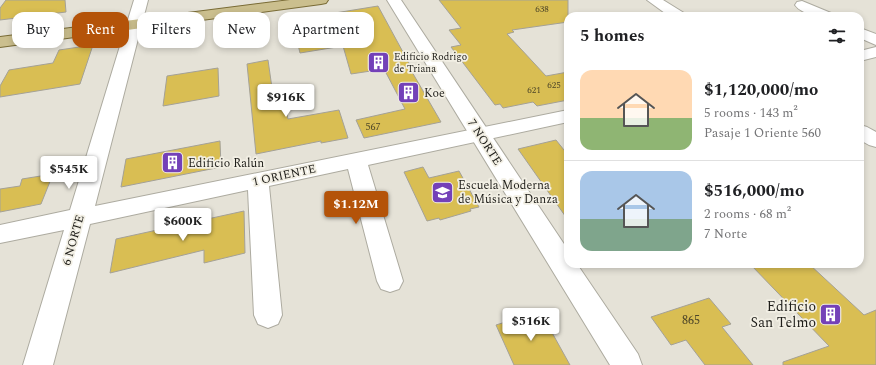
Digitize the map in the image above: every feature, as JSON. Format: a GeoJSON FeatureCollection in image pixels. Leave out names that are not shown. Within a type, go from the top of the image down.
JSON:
{"type":"FeatureCollection","features":[{"type":"Feature","properties":{"kind":"main road"},"geometry":{"type":"LineString","coordinates":[[0,42],[266,0]]}},
{"type":"Feature","properties":{"kind":"main road"},"geometry":{"type":"LineString","coordinates":[[0,33],[321,0]]}},
{"type":"Feature","properties":{"kind":"street","name":"6 NORTE"},"geometry":{"type":"LineString","coordinates":[[38,365],[141,0]]}},
{"type":"Feature","properties":{"kind":"street","name":"7 NORTE"},"geometry":{"type":"LineString","coordinates":[[394,0],[480,135],[563,255]]}},
{"type":"Feature","properties":{"kind":"street"},"geometry":{"type":"LineString","coordinates":[[654,0],[673,12]]}},
{"type":"Feature","properties":{"kind":"street"},"geometry":{"type":"LineString","coordinates":[[802,5],[817,12]]}},
{"type":"Feature","properties":{"kind":"street"},"geometry":{"type":"LineString","coordinates":[[864,34],[876,40]]}},
{"type":"Feature","properties":{"kind":"street"},"geometry":{"type":"LineString","coordinates":[[864,55],[876,52]]}},
{"type":"Feature","properties":{"kind":"street","name":"1 ORIENTE"},"geometry":{"type":"LineString","coordinates":[[0,234],[564,117]]}},
{"type":"Feature","properties":{"kind":"street"},"geometry":{"type":"LineString","coordinates":[[864,134],[876,142]]}},
{"type":"Feature","properties":{"kind":"street"},"geometry":{"type":"LineString","coordinates":[[356,160],[390,281]]}},
{"type":"Feature","properties":{"kind":"street"},"geometry":{"type":"LineString","coordinates":[[258,181],[268,315]]}},
{"type":"Feature","properties":{"kind":"street","name":"7 NORTE"},"geometry":{"type":"LineString","coordinates":[[571,268],[627,365]]}},
{"type":"Feature","properties":{"kind":"building"},"geometry":{"type":"Polygon","coordinates":[[[6,0],[65,0],[66,12],[12,12],[12,19],[0,20],[0,8],[6,0]]]}},
{"type":"Feature","properties":{"kind":"building"},"geometry":{"type":"Polygon","coordinates":[[[439,0],[568,0],[568,12],[564,12],[564,23],[512,30],[514,32],[507,34],[546,76],[564,73],[564,101],[537,106],[533,102],[503,108],[500,104],[495,105],[451,47],[461,45],[449,30],[461,28],[439,0]]]}},
{"type":"Feature","properties":{"kind":"building"},"geometry":{"type":"Polygon","coordinates":[[[378,6],[410,65],[408,65],[441,122],[364,138],[356,120],[405,109],[384,69],[351,74],[344,48],[374,48],[374,12],[341,12],[378,6]]]}},
{"type":"Feature","properties":{"kind":"building"},"geometry":{"type":"Polygon","coordinates":[[[92,48],[80,84],[0,97],[0,86],[9,70],[53,63],[59,50],[92,48]]]}},
{"type":"Feature","properties":{"kind":"building"},"geometry":{"type":"Polygon","coordinates":[[[299,48],[331,48],[300,53],[299,48]]]}},
{"type":"Feature","properties":{"kind":"building"},"geometry":{"type":"Polygon","coordinates":[[[268,60],[274,102],[284,101],[288,119],[339,110],[348,138],[321,143],[321,141],[256,154],[247,64],[268,60]]]}},
{"type":"Feature","properties":{"kind":"building"},"geometry":{"type":"Polygon","coordinates":[[[218,68],[219,96],[163,106],[167,76],[218,68]]]}},
{"type":"Feature","properties":{"kind":"building"},"geometry":{"type":"Polygon","coordinates":[[[556,140],[564,150],[564,214],[518,149],[556,140]]]}},
{"type":"Feature","properties":{"kind":"building","name":"Edificio Ralún"},"geometry":{"type":"Polygon","coordinates":[[[220,141],[221,167],[121,187],[126,159],[220,141]]]}},
{"type":"Feature","properties":{"kind":"building","name":"Escuela Moderna de Música y Danza"},"geometry":{"type":"Polygon","coordinates":[[[423,167],[429,178],[459,171],[479,207],[470,209],[471,211],[440,220],[439,218],[427,221],[404,172],[423,167]]]}},
{"type":"Feature","properties":{"kind":"building"},"geometry":{"type":"Polygon","coordinates":[[[53,174],[41,204],[0,212],[0,189],[20,186],[22,179],[53,174]]]}},
{"type":"Feature","properties":{"kind":"building"},"geometry":{"type":"Polygon","coordinates":[[[244,211],[245,253],[204,263],[204,250],[110,273],[116,239],[244,211]]]}},
{"type":"Feature","properties":{"kind":"building","name":"Edificio San Telmo"},"geometry":{"type":"Polygon","coordinates":[[[754,268],[813,268],[864,315],[876,310],[876,365],[783,365],[783,362],[829,346],[754,268]]]}},
{"type":"Feature","properties":{"kind":"building"},"geometry":{"type":"Polygon","coordinates":[[[709,298],[731,324],[722,327],[753,365],[705,365],[686,340],[671,345],[651,317],[709,298]]]}},
{"type":"Feature","properties":{"kind":"building"},"geometry":{"type":"Polygon","coordinates":[[[540,311],[570,365],[514,365],[496,325],[540,311]]]}},
{"type":"Feature","properties":{"kind":"place","name":"Edificio Rodrigo de Triana"},"geometry":{"type":"Point","coordinates":[379,62]}},
{"type":"Feature","properties":{"kind":"place","name":"Koe"},"geometry":{"type":"Point","coordinates":[409,93]}},
{"type":"Feature","properties":{"kind":"place","name":"Edificio Ralún"},"geometry":{"type":"Point","coordinates":[173,163]}},
{"type":"Feature","properties":{"kind":"place","name":"Escuela Moderna de Música y Danza"},"geometry":{"type":"Point","coordinates":[442,192]}},
{"type":"Feature","properties":{"kind":"place","name":"Edificio San Telmo"},"geometry":{"type":"Point","coordinates":[831,314]}}]}
